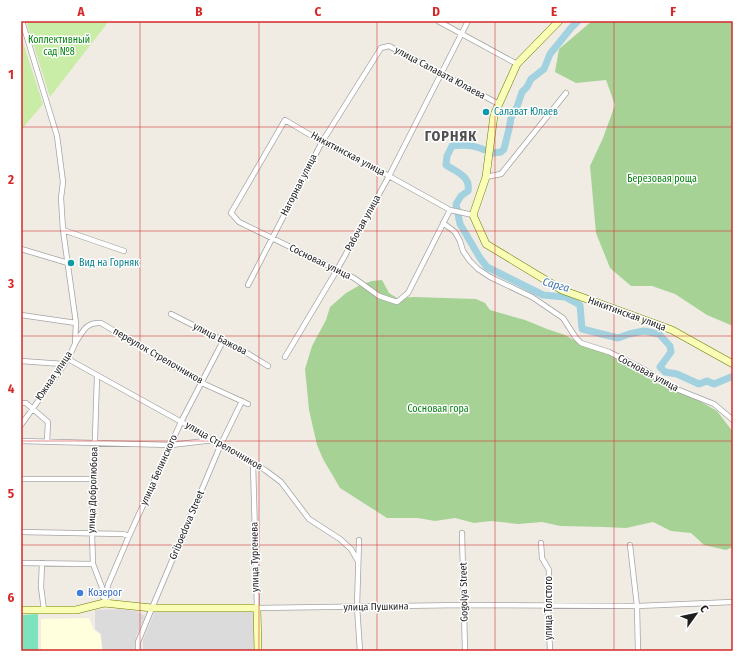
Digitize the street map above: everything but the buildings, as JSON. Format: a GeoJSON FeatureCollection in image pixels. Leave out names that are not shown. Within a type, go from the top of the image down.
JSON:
{"type":"FeatureCollection","features":[{"type":"Feature","properties":{"kind":"street","name":"Южная улица"},"geometry":{"type":"LineString","coordinates":[[21,425],[68,359],[75,344],[76,323],[63,230],[61,198],[63,182],[58,136],[22,21]]}},
{"type":"Feature","properties":{"kind":"street"},"geometry":{"type":"LineString","coordinates":[[438,21],[517,64]]}},
{"type":"Feature","properties":{"kind":"street","name":"Рабочая улица"},"geometry":{"type":"LineString","coordinates":[[285,357],[337,270],[389,176],[468,21]]}},
{"type":"Feature","properties":{"kind":"street"},"geometry":{"type":"LineString","coordinates":[[473,216],[486,176],[494,115],[517,64],[560,21]]}},
{"type":"Feature","properties":{"kind":"street","name":"улица Салавата Юлаева"},"geometry":{"type":"LineString","coordinates":[[381,48],[389,46],[499,104]]}},
{"type":"Feature","properties":{"kind":"street","name":"Нагорная улица"},"geometry":{"type":"LineString","coordinates":[[248,285],[322,142],[381,48]]}},
{"type":"Feature","properties":{"kind":"street"},"geometry":{"type":"LineString","coordinates":[[486,176],[502,174],[566,93]]}},
{"type":"Feature","properties":{"kind":"street","name":"Никитинская улица"},"geometry":{"type":"LineString","coordinates":[[231,213],[285,120],[322,142],[455,212],[473,216],[486,244],[562,290],[672,330],[733,364]]}},
{"type":"Feature","properties":{"kind":"street"},"geometry":{"type":"LineString","coordinates":[[443,223],[455,212]]}},
{"type":"Feature","properties":{"kind":"street","name":"Сосновая улица"},"geometry":{"type":"LineString","coordinates":[[231,213],[239,222],[354,278],[379,296],[397,302],[408,293],[443,223],[455,232],[463,251],[478,269],[490,277],[532,297],[563,318],[581,343],[609,352],[645,370],[669,386],[714,404],[733,420]]}},
{"type":"Feature","properties":{"kind":"street"},"geometry":{"type":"LineString","coordinates":[[63,230],[124,250]]}},
{"type":"Feature","properties":{"kind":"street"},"geometry":{"type":"LineString","coordinates":[[21,249],[68,263]]}},
{"type":"Feature","properties":{"kind":"street","name":"улица Бажова"},"geometry":{"type":"LineString","coordinates":[[171,314],[242,350],[268,366]]}},
{"type":"Feature","properties":{"kind":"street"},"geometry":{"type":"LineString","coordinates":[[21,315],[76,323]]}},
{"type":"Feature","properties":{"kind":"street","name":"переулок Стрелочников"},"geometry":{"type":"LineString","coordinates":[[75,344],[86,327],[95,323],[101,324],[202,383],[248,404]]}},
{"type":"Feature","properties":{"kind":"street","name":"улица Белинского"},"geometry":{"type":"LineString","coordinates":[[104,603],[108,585],[129,536],[181,422],[223,341]]}},
{"type":"Feature","properties":{"kind":"street","name":"улица Стрелочников"},"geometry":{"type":"LineString","coordinates":[[68,359],[221,444],[281,482],[309,519],[351,548],[358,561]]}},
{"type":"Feature","properties":{"kind":"street"},"geometry":{"type":"LineString","coordinates":[[21,361],[63,364]]}},
{"type":"Feature","properties":{"kind":"street","name":"улица Добролюбова"},"geometry":{"type":"LineString","coordinates":[[97,376],[92,533],[93,564],[102,590],[104,603]]}},
{"type":"Feature","properties":{"kind":"street","name":"Griboedova Street"},"geometry":{"type":"LineString","coordinates":[[138,651],[138,642],[152,608],[221,444],[242,401]]}},
{"type":"Feature","properties":{"kind":"street"},"geometry":{"type":"LineString","coordinates":[[21,403],[26,403],[48,422],[47,441]]}},
{"type":"Feature","properties":{"kind":"street"},"geometry":{"type":"LineString","coordinates":[[21,441],[171,445],[214,440]]}},
{"type":"Feature","properties":{"kind":"street","name":"улица Тургенева"},"geometry":{"type":"LineString","coordinates":[[253,463],[258,651]]}},
{"type":"Feature","properties":{"kind":"street"},"geometry":{"type":"LineString","coordinates":[[21,479],[94,479]]}},
{"type":"Feature","properties":{"kind":"street"},"geometry":{"type":"LineString","coordinates":[[21,532],[123,534],[129,536]]}},
{"type":"Feature","properties":{"kind":"street","name":"Gogolya Street"},"geometry":{"type":"LineString","coordinates":[[462,533],[465,651]]}},
{"type":"Feature","properties":{"kind":"street"},"geometry":{"type":"LineString","coordinates":[[359,540],[357,607],[360,651]]}},
{"type":"Feature","properties":{"kind":"street","name":"улица Толстого"},"geometry":{"type":"LineString","coordinates":[[541,543],[542,558],[549,570],[548,606],[550,651]]}},
{"type":"Feature","properties":{"kind":"street"},"geometry":{"type":"LineString","coordinates":[[630,545],[637,606],[638,651]]}},
{"type":"Feature","properties":{"kind":"street"},"geometry":{"type":"LineString","coordinates":[[21,563],[93,564]]}},
{"type":"Feature","properties":{"kind":"street"},"geometry":{"type":"LineString","coordinates":[[42,564],[41,587],[44,610]]}},
{"type":"Feature","properties":{"kind":"street","name":"улица Пушкина"},"geometry":{"type":"LineString","coordinates":[[21,610],[76,610],[104,603],[152,608],[256,608],[637,606],[733,602]]}},
{"type":"Feature","properties":{"kind":"shaded area"},"geometry":{"type":"Polygon","coordinates":[[[119,609],[136,611],[145,616],[136,636],[136,651],[103,651],[101,634],[95,629],[95,610],[119,609]]]}},
{"type":"Feature","properties":{"kind":"shaded area"},"geometry":{"type":"Polygon","coordinates":[[[155,611],[253,612],[254,651],[143,651],[143,640],[155,611]]]}},
{"type":"Feature","properties":{"kind":"shaded area"},"geometry":{"type":"Polygon","coordinates":[[[89,618],[94,630],[100,634],[102,651],[41,651],[41,619],[89,618]]]}},
{"type":"Feature","properties":{"kind":"green space","name":"Коллективный сад №8"},"geometry":{"type":"Polygon","coordinates":[[[26,21],[109,21],[50,97],[26,21]]]}},
{"type":"Feature","properties":{"kind":"green space","name":"Березовая роща"},"geometry":{"type":"Polygon","coordinates":[[[592,21],[733,21],[733,326],[707,315],[675,294],[652,286],[631,286],[610,268],[596,233],[590,166],[603,138],[615,105],[606,80],[576,83],[555,72],[559,49],[592,21]]]}},
{"type":"Feature","properties":{"kind":"green space","name":"Коллективный сад №8"},"geometry":{"type":"Polygon","coordinates":[[[21,36],[43,104],[21,130],[21,36]]]}},
{"type":"Feature","properties":{"kind":"green space","name":"Сосновая гора"},"geometry":{"type":"Polygon","coordinates":[[[382,280],[389,293],[397,298],[414,297],[476,299],[485,303],[490,310],[525,320],[565,335],[588,348],[611,355],[644,371],[664,386],[696,399],[717,411],[733,432],[733,547],[726,550],[704,545],[691,533],[671,531],[653,522],[626,528],[560,526],[542,522],[518,524],[491,521],[474,523],[455,518],[435,521],[418,518],[387,518],[340,488],[323,459],[317,445],[309,410],[305,369],[312,346],[326,320],[330,307],[346,293],[360,285],[372,281],[382,280]]]}},
{"type":"Feature","properties":{"kind":"green space"},"geometry":{"type":"Polygon","coordinates":[[[38,614],[38,651],[21,651],[21,615],[38,614]]]}},
{"type":"Feature","properties":{"kind":"waterway","name":"Сарга"},"geometry":{"type":"LineString","coordinates":[[493,153],[501,152],[504,149],[511,118],[517,107],[522,92],[527,87],[531,79],[544,69],[550,54],[578,21]]}},
{"type":"Feature","properties":{"kind":"waterway","name":"Сарга"},"geometry":{"type":"LineString","coordinates":[[485,150],[469,145],[452,146],[447,156],[446,165],[462,175],[467,181],[468,191],[461,196],[456,204],[460,224],[487,267],[543,295],[565,297],[580,305],[582,329],[618,338],[644,331],[659,334],[670,346],[671,352],[660,367],[665,372],[677,374],[699,384],[707,381],[714,384],[731,377],[733,378]]}},
{"type":"Feature","properties":{"kind":"place","name":"Салават Юлаев"},"geometry":{"type":"Point","coordinates":[486,112]}},
{"type":"Feature","properties":{"kind":"place","name":"Вид на Горняк"},"geometry":{"type":"Point","coordinates":[71,263]}},
{"type":"Feature","properties":{"kind":"place","name":"Козерог"},"geometry":{"type":"Point","coordinates":[80,593]}},
{"type":"Feature","properties":{"kind":"district","name":"ГОРНЯК"},"geometry":{"type":"Point","coordinates":[451,136]}}]}
